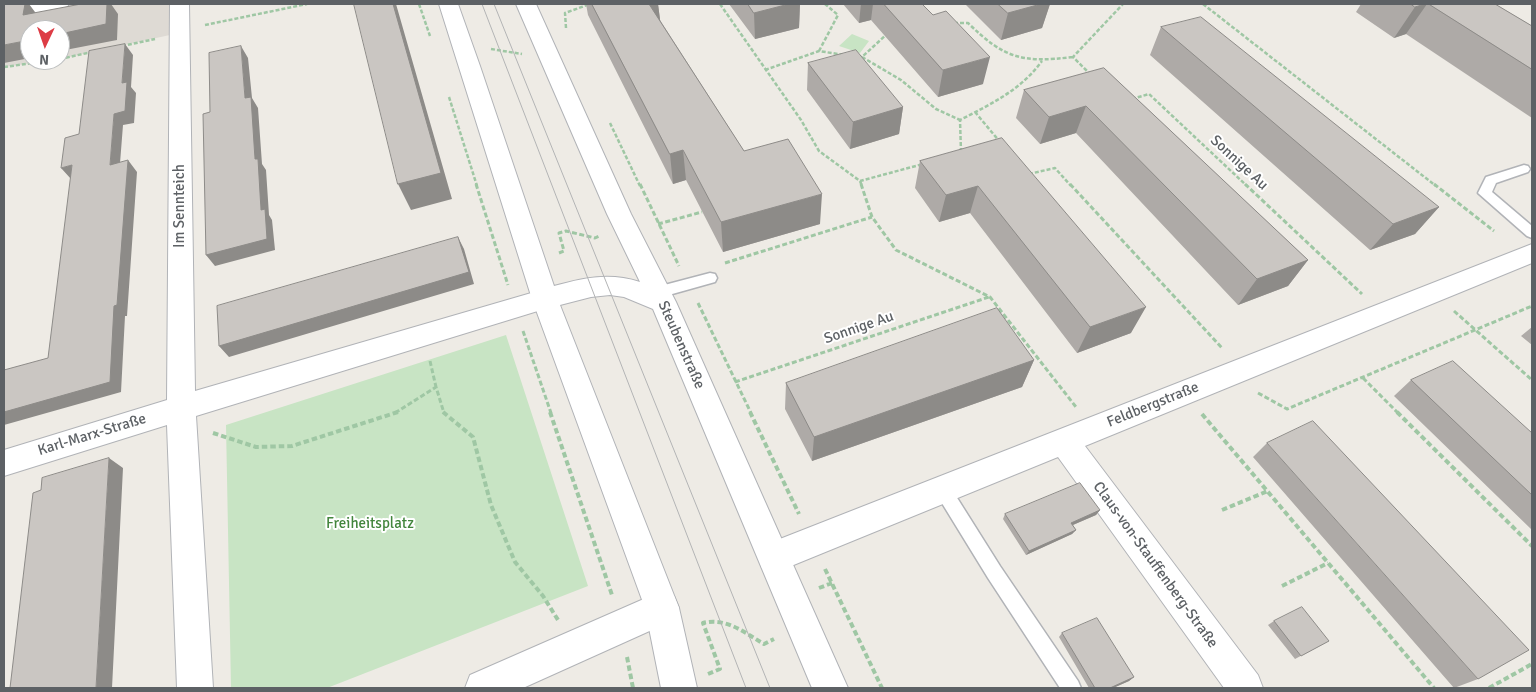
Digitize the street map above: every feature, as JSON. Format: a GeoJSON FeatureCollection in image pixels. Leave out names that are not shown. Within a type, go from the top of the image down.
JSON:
{"type":"FeatureCollection","features":[{"type":"Feature","properties":{"kind":"street"},"geometry":{"type":"LineString","coordinates":[[4,15],[59,4]]}},
{"type":"Feature","properties":{"kind":"street","name":"Im Sennteich"},"geometry":{"type":"LineString","coordinates":[[179,4],[181,408]]}},
{"type":"Feature","properties":{"kind":"street"},"geometry":{"type":"LineString","coordinates":[[448,4],[546,299],[662,608],[679,687]]}},
{"type":"Feature","properties":{"kind":"street","name":"Steubenstraße"},"geometry":{"type":"LineString","coordinates":[[526,4],[618,214],[660,297],[830,688]]}},
{"type":"Feature","properties":{"kind":"street","name":"Feldbergstraße"},"geometry":{"type":"LineString","coordinates":[[774,557],[1433,293],[1530,247]]}},
{"type":"Feature","properties":{"kind":"street"},"geometry":{"type":"LineString","coordinates":[[195,688],[181,408],[592,286],[608,284],[621,286],[660,297]]}},
{"type":"Feature","properties":{"kind":"street","name":"Karl-Marx-Straße"},"geometry":{"type":"LineString","coordinates":[[4,463],[181,408]]}},
{"type":"Feature","properties":{"kind":"street","name":"Claus-von-Stauffenberg-Straße"},"geometry":{"type":"LineString","coordinates":[[1064,441],[1246,688]]}},
{"type":"Feature","properties":{"kind":"street"},"geometry":{"type":"LineString","coordinates":[[483,688],[662,608]]}},
{"type":"Feature","properties":{"kind":"lane"},"geometry":{"type":"LineString","coordinates":[[1524,169],[1491,180],[1485,193],[1530,247]]}},
{"type":"Feature","properties":{"kind":"lane"},"geometry":{"type":"LineString","coordinates":[[660,297],[688,284],[710,278]]}},
{"type":"Feature","properties":{"kind":"lane"},"geometry":{"type":"LineString","coordinates":[[943,490],[994,572],[1071,688]]}},
{"type":"Feature","properties":{"kind":"path"},"geometry":{"type":"LineString","coordinates":[[419,4],[430,38]]}},
{"type":"Feature","properties":{"kind":"path"},"geometry":{"type":"LineString","coordinates":[[560,18],[567,33],[565,13],[590,4]]}},
{"type":"Feature","properties":{"kind":"path"},"geometry":{"type":"LineString","coordinates":[[720,4],[801,120],[819,151],[860,181],[872,217],[896,250],[990,296],[1093,429]]}},
{"type":"Feature","properties":{"kind":"path"},"geometry":{"type":"LineString","coordinates":[[819,51],[838,15],[825,4]]}},
{"type":"Feature","properties":{"kind":"path"},"geometry":{"type":"LineString","coordinates":[[948,22],[968,23],[988,43],[1012,57],[1042,61],[1073,57],[1123,4]]}},
{"type":"Feature","properties":{"kind":"path"},"geometry":{"type":"LineString","coordinates":[[1203,4],[1530,247]]}},
{"type":"Feature","properties":{"kind":"path"},"geometry":{"type":"LineString","coordinates":[[862,57],[884,35],[893,32]]}},
{"type":"Feature","properties":{"kind":"path"},"geometry":{"type":"LineString","coordinates":[[470,66],[494,61],[489,49],[494,48],[520,55],[526,53],[522,43],[542,39]]}},
{"type":"Feature","properties":{"kind":"path"},"geometry":{"type":"LineString","coordinates":[[765,70],[819,51],[845,55]]}},
{"type":"Feature","properties":{"kind":"path"},"geometry":{"type":"LineString","coordinates":[[853,56],[862,57],[901,80],[936,109],[960,120]]}},
{"type":"Feature","properties":{"kind":"path"},"geometry":{"type":"LineString","coordinates":[[1073,57],[1093,76]]}},
{"type":"Feature","properties":{"kind":"path"},"geometry":{"type":"LineString","coordinates":[[960,120],[999,101],[1034,75],[1042,61]]}},
{"type":"Feature","properties":{"kind":"path"},"geometry":{"type":"LineString","coordinates":[[4,67],[20,65]]}},
{"type":"Feature","properties":{"kind":"path","name":"Sonnige Au"},"geometry":{"type":"LineString","coordinates":[[1126,100],[1149,94],[1382,313]]}},
{"type":"Feature","properties":{"kind":"path"},"geometry":{"type":"LineString","coordinates":[[448,96],[515,308],[622,626],[633,688]]}},
{"type":"Feature","properties":{"kind":"path"},"geometry":{"type":"LineString","coordinates":[[975,112],[1001,143],[993,145]]}},
{"type":"Feature","properties":{"kind":"path"},"geometry":{"type":"LineString","coordinates":[[608,119],[882,688]]}},
{"type":"Feature","properties":{"kind":"path"},"geometry":{"type":"LineString","coordinates":[[960,120],[961,154],[969,152]]}},
{"type":"Feature","properties":{"kind":"path"},"geometry":{"type":"LineString","coordinates":[[860,181],[924,164]]}},
{"type":"Feature","properties":{"kind":"path"},"geometry":{"type":"LineString","coordinates":[[1027,174],[1055,168],[1242,370]]}},
{"type":"Feature","properties":{"kind":"path"},"geometry":{"type":"LineString","coordinates":[[503,268],[564,252],[559,233],[566,231],[595,238],[603,235],[597,221],[649,205]]}},
{"type":"Feature","properties":{"kind":"path"},"geometry":{"type":"LineString","coordinates":[[658,224],[702,212]]}},
{"type":"Feature","properties":{"kind":"path"},"geometry":{"type":"LineString","coordinates":[[710,278],[710,267],[872,217]]}},
{"type":"Feature","properties":{"kind":"path"},"geometry":{"type":"LineString","coordinates":[[1433,293],[1532,380]]}},
{"type":"Feature","properties":{"kind":"path","name":"Sonnige Au"},"geometry":{"type":"LineString","coordinates":[[735,382],[990,296]]}},
{"type":"Feature","properties":{"kind":"path"},"geometry":{"type":"LineString","coordinates":[[1287,409],[1532,306]]}},
{"type":"Feature","properties":{"kind":"path"},"geometry":{"type":"LineString","coordinates":[[1362,378],[1532,546]]}},
{"type":"Feature","properties":{"kind":"path"},"geometry":{"type":"LineString","coordinates":[[181,408],[216,436],[256,448],[292,446],[398,412],[436,387],[443,412],[473,437],[492,505],[514,562],[543,596],[576,647]]}},
{"type":"Feature","properties":{"kind":"path"},"geometry":{"type":"LineString","coordinates":[[1184,392],[1434,688]]}},
{"type":"Feature","properties":{"kind":"path"},"geometry":{"type":"LineString","coordinates":[[1222,510],[1268,491]]}},
{"type":"Feature","properties":{"kind":"path"},"geometry":{"type":"LineString","coordinates":[[1282,586],[1328,563]]}},
{"type":"Feature","properties":{"kind":"path"},"geometry":{"type":"LineString","coordinates":[[791,600],[832,583]]}},
{"type":"Feature","properties":{"kind":"path"},"geometry":{"type":"LineString","coordinates":[[679,687],[720,669],[703,623],[710,620],[720,620],[764,644],[774,640],[771,632]]}},
{"type":"Feature","properties":{"kind":"path"},"geometry":{"type":"LineString","coordinates":[[1489,688],[1532,664]]}},
{"type":"Feature","properties":{"kind":"shaded area"},"geometry":{"type":"Polygon","coordinates":[[[60,4],[179,4],[179,33],[70,57],[70,20],[20,20],[20,65],[4,67],[4,15],[60,4]]]}},
{"type":"Feature","properties":{"kind":"green space"},"geometry":{"type":"Polygon","coordinates":[[[852,34],[869,41],[860,53],[839,46],[852,34]]]}},
{"type":"Feature","properties":{"kind":"green space","name":"Freiheitsplatz"},"geometry":{"type":"Polygon","coordinates":[[[506,335],[588,586],[327,688],[231,688],[226,425],[506,335]]]}},
{"type":"Feature","properties":{"kind":"building"},"geometry":{"type":"Polygon","coordinates":[[[25,4],[23,15],[81,4],[107,4],[106,24],[70,32],[70,20],[20,20],[20,42],[4,45],[4,5],[25,4]]]}},
{"type":"Feature","properties":{"kind":"building"},"geometry":{"type":"Polygon","coordinates":[[[354,4],[393,4],[441,173],[398,184],[354,4]]]}},
{"type":"Feature","properties":{"kind":"building"},"geometry":{"type":"Polygon","coordinates":[[[592,4],[649,4],[744,151],[788,139],[822,194],[721,222],[683,150],[670,154],[592,4]]]}},
{"type":"Feature","properties":{"kind":"building"},"geometry":{"type":"Polygon","coordinates":[[[748,4],[789,4],[754,13],[748,4]]]}},
{"type":"Feature","properties":{"kind":"building"},"geometry":{"type":"Polygon","coordinates":[[[884,4],[922,4],[933,15],[946,11],[990,57],[943,70],[884,4]]]}},
{"type":"Feature","properties":{"kind":"building"},"geometry":{"type":"Polygon","coordinates":[[[998,4],[1041,4],[1008,13],[998,4]]]}},
{"type":"Feature","properties":{"kind":"building"},"geometry":{"type":"Polygon","coordinates":[[[1411,4],[1425,4],[1415,7],[1411,4]]]}},
{"type":"Feature","properties":{"kind":"building"},"geometry":{"type":"Polygon","coordinates":[[[1429,4],[1495,4],[1532,26],[1532,69],[1429,4]]]}},
{"type":"Feature","properties":{"kind":"building"},"geometry":{"type":"Polygon","coordinates":[[[1201,17],[1439,207],[1393,224],[1161,27],[1201,17]]]}},
{"type":"Feature","properties":{"kind":"building"},"geometry":{"type":"Polygon","coordinates":[[[125,44],[122,83],[127,82],[125,111],[114,114],[110,165],[128,160],[117,305],[114,306],[110,382],[4,412],[4,370],[48,358],[72,165],[61,168],[65,138],[79,134],[89,51],[125,44]]]}},
{"type":"Feature","properties":{"kind":"building"},"geometry":{"type":"Polygon","coordinates":[[[241,46],[245,98],[251,97],[255,159],[258,159],[261,210],[265,209],[267,239],[206,255],[203,114],[210,112],[209,53],[241,46]]]}},
{"type":"Feature","properties":{"kind":"building"},"geometry":{"type":"Polygon","coordinates":[[[856,50],[903,107],[853,122],[808,63],[856,50]]]}},
{"type":"Feature","properties":{"kind":"building"},"geometry":{"type":"Polygon","coordinates":[[[1104,68],[1308,260],[1257,279],[1086,106],[1049,117],[1024,90],[1104,68]]]}},
{"type":"Feature","properties":{"kind":"building"},"geometry":{"type":"Polygon","coordinates":[[[1002,138],[1146,307],[1090,327],[978,186],[946,195],[920,161],[1002,138]]]}},
{"type":"Feature","properties":{"kind":"building"},"geometry":{"type":"Polygon","coordinates":[[[458,237],[469,272],[219,346],[217,306],[458,237]]]}},
{"type":"Feature","properties":{"kind":"building"},"geometry":{"type":"Polygon","coordinates":[[[997,308],[1034,360],[814,437],[786,383],[997,308]]]}},
{"type":"Feature","properties":{"kind":"building"},"geometry":{"type":"Polygon","coordinates":[[[1453,361],[1532,433],[1532,495],[1411,380],[1453,361]]]}},
{"type":"Feature","properties":{"kind":"building"},"geometry":{"type":"Polygon","coordinates":[[[1313,421],[1529,650],[1478,679],[1267,443],[1313,421]]]}},
{"type":"Feature","properties":{"kind":"building"},"geometry":{"type":"Polygon","coordinates":[[[109,458],[96,688],[10,688],[33,493],[41,490],[42,478],[109,458]]]}},
{"type":"Feature","properties":{"kind":"building"},"geometry":{"type":"Polygon","coordinates":[[[1080,483],[1100,510],[1071,523],[1076,530],[1029,551],[1005,514],[1080,483]]]}},
{"type":"Feature","properties":{"kind":"building"},"geometry":{"type":"Polygon","coordinates":[[[1302,607],[1329,641],[1301,656],[1274,621],[1302,607]]]}},
{"type":"Feature","properties":{"kind":"building"},"geometry":{"type":"Polygon","coordinates":[[[1097,618],[1134,677],[1110,688],[1095,688],[1062,633],[1097,618]]]}},
{"type":"Feature","properties":{"kind":"tram line"},"geometry":{"type":"LineString","coordinates":[[482,4],[746,688]]}},
{"type":"Feature","properties":{"kind":"tram line"},"geometry":{"type":"LineString","coordinates":[[494,4],[770,688]]}}]}
